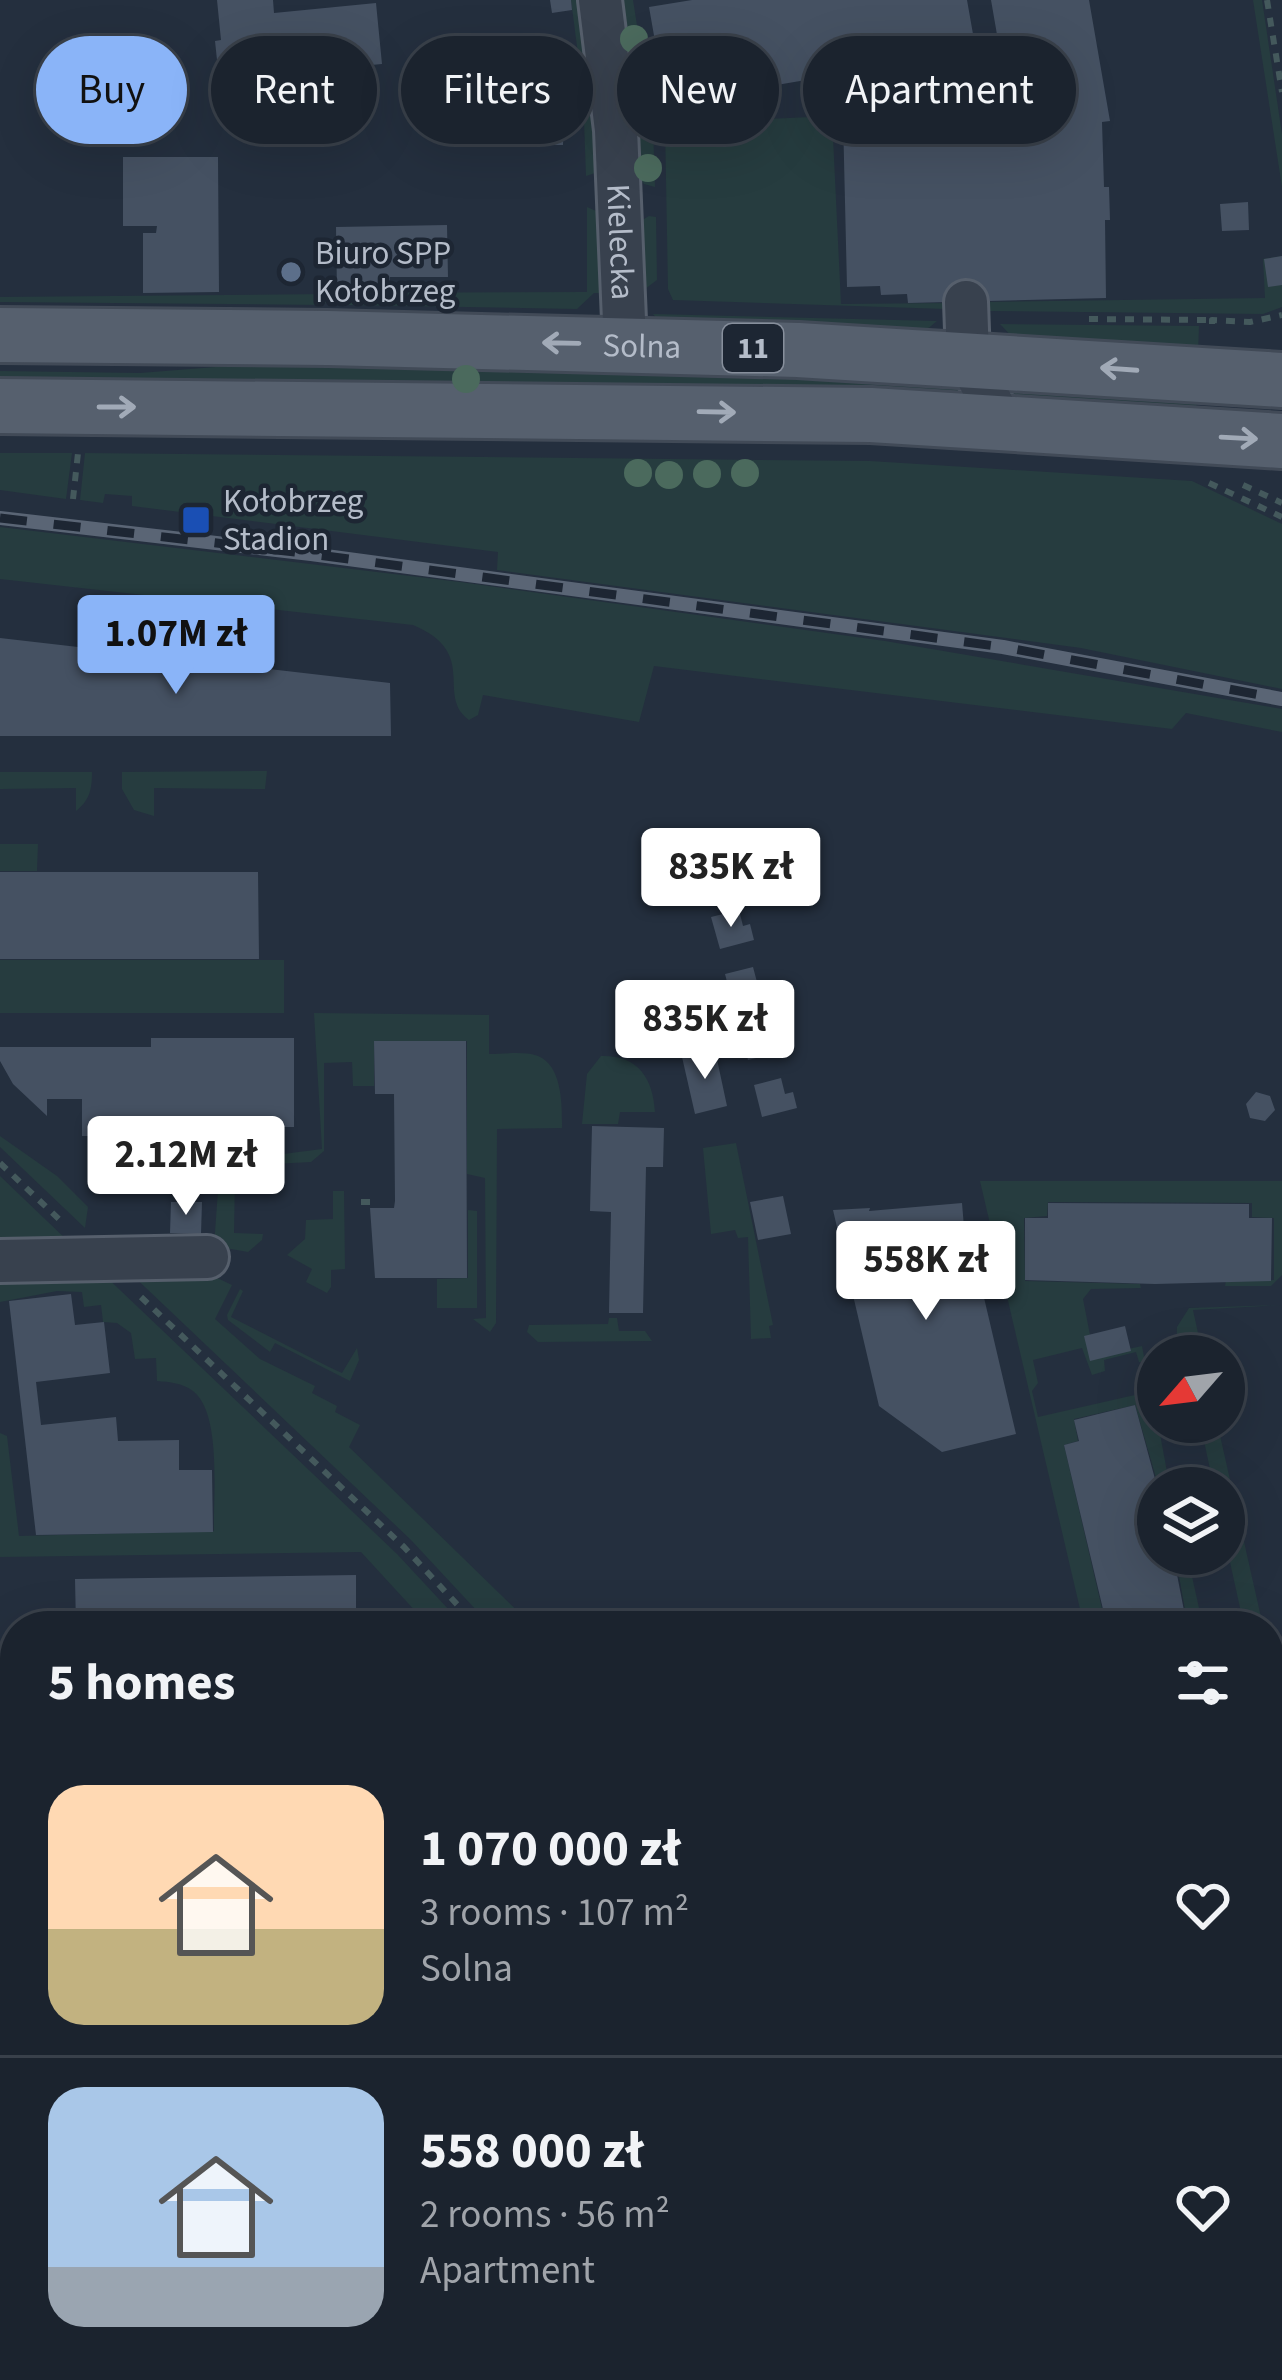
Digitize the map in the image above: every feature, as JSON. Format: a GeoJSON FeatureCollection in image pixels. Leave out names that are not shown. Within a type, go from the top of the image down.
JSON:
{"type":"FeatureCollection","features":[{"type":"Feature","properties":{"kind":"main road","name":"Solna"},"geometry":{"type":"LineString","coordinates":[[0,335],[625,344],[968,358],[1282,380]]}},
{"type":"Feature","properties":{"kind":"main road","name":"Solna"},"geometry":{"type":"LineString","coordinates":[[0,406],[791,413],[1001,421],[1282,441]]}},
{"type":"Feature","properties":{"kind":"street","name":"Kielecka"},"geometry":{"type":"LineString","coordinates":[[600,0],[616,130],[625,344]]}},
{"type":"Feature","properties":{"kind":"street"},"geometry":{"type":"LineString","coordinates":[[966,302],[968,358],[1001,421]]}},
{"type":"Feature","properties":{"kind":"street"},"geometry":{"type":"LineString","coordinates":[[0,1261],[207,1256]]}},
{"type":"Feature","properties":{"kind":"path"},"geometry":{"type":"LineString","coordinates":[[1268,0],[1282,92]]}},
{"type":"Feature","properties":{"kind":"path"},"geometry":{"type":"LineString","coordinates":[[1211,338],[1212,320],[1250,322],[1282,315]]}},
{"type":"Feature","properties":{"kind":"path"},"geometry":{"type":"LineString","coordinates":[[73,499],[78,453]]}},
{"type":"Feature","properties":{"kind":"path"},"geometry":{"type":"LineString","coordinates":[[1206,481],[1282,517]]}},
{"type":"Feature","properties":{"kind":"path"},"geometry":{"type":"LineString","coordinates":[[0,1163],[404,1547],[463,1611]]}},
{"type":"Feature","properties":{"kind":"path"},"geometry":{"type":"LineString","coordinates":[[361,1202],[372,1202]]}},
{"type":"Feature","properties":{"kind":"green space"},"geometry":{"type":"Polygon","coordinates":[[[571,0],[581,0],[585,36],[576,36],[571,0]]]}},
{"type":"Feature","properties":{"kind":"green space"},"geometry":{"type":"Polygon","coordinates":[[[616,0],[633,0],[639,36],[620,36],[616,0]]]}},
{"type":"Feature","properties":{"kind":"green space"},"geometry":{"type":"Polygon","coordinates":[[[1253,0],[1262,0],[1282,134],[1282,187],[1253,0]]]}},
{"type":"Feature","properties":{"kind":"green space"},"geometry":{"type":"Polygon","coordinates":[[[593,103],[601,171],[586,176],[585,144],[593,144],[593,103]]]}},
{"type":"Feature","properties":{"kind":"green space"},"geometry":{"type":"Polygon","coordinates":[[[803,117],[803,144],[833,144],[841,304],[950,303],[946,309],[673,300],[668,289],[665,144],[779,144],[779,119],[803,117]]]}},
{"type":"Feature","properties":{"kind":"green space"},"geometry":{"type":"Polygon","coordinates":[[[634,144],[654,144],[655,187],[638,177],[634,144]]]}},
{"type":"Feature","properties":{"kind":"green space"},"geometry":{"type":"Polygon","coordinates":[[[587,207],[603,214],[607,293],[594,293],[577,309],[347,305],[340,293],[587,292],[587,207]]]}},
{"type":"Feature","properties":{"kind":"green space"},"geometry":{"type":"Polygon","coordinates":[[[656,217],[657,280],[641,292],[639,222],[656,217]]]}},
{"type":"Feature","properties":{"kind":"green space"},"geometry":{"type":"Polygon","coordinates":[[[1282,256],[1282,307],[1263,314],[990,311],[984,302],[1265,298],[1263,259],[1282,256]]]}},
{"type":"Feature","properties":{"kind":"green space"},"geometry":{"type":"Polygon","coordinates":[[[332,294],[324,305],[0,302],[0,297],[332,294]]]}},
{"type":"Feature","properties":{"kind":"green space"},"geometry":{"type":"Polygon","coordinates":[[[653,314],[937,321],[919,336],[658,320],[653,314]]]}},
{"type":"Feature","properties":{"kind":"green space"},"geometry":{"type":"Polygon","coordinates":[[[1000,324],[1199,326],[1198,354],[1017,342],[1000,324]]]}},
{"type":"Feature","properties":{"kind":"green space"},"geometry":{"type":"Polygon","coordinates":[[[315,359],[959,379],[970,400],[0,387],[0,371],[140,373],[315,359]]]}},
{"type":"Feature","properties":{"kind":"green space"},"geometry":{"type":"Polygon","coordinates":[[[1000,387],[1197,394],[1196,416],[1028,403],[1000,387]]]}},
{"type":"Feature","properties":{"kind":"green space"},"geometry":{"type":"Polygon","coordinates":[[[0,453],[72,453],[66,499],[0,490],[0,453]]]}},
{"type":"Feature","properties":{"kind":"green space"},"geometry":{"type":"Polygon","coordinates":[[[85,453],[870,461],[1192,481],[1282,524],[1282,689],[1081,648],[497,570],[498,552],[132,506],[132,496],[105,494],[103,503],[80,500],[85,453]]]}},
{"type":"Feature","properties":{"kind":"green space"},"geometry":{"type":"Polygon","coordinates":[[[0,527],[460,582],[885,641],[1282,709],[1282,732],[1186,713],[1172,729],[654,666],[639,722],[483,695],[478,715],[469,720],[455,699],[445,648],[413,625],[0,579],[0,527]]]}},
{"type":"Feature","properties":{"kind":"green space"},"geometry":{"type":"Polygon","coordinates":[[[267,771],[265,789],[154,788],[154,816],[134,810],[122,789],[122,772],[267,771]]]}},
{"type":"Feature","properties":{"kind":"green space"},"geometry":{"type":"Polygon","coordinates":[[[0,772],[92,772],[87,798],[76,811],[76,788],[0,789],[0,772]]]}},
{"type":"Feature","properties":{"kind":"green space"},"geometry":{"type":"Polygon","coordinates":[[[0,844],[38,844],[37,871],[0,871],[0,844]]]}},
{"type":"Feature","properties":{"kind":"green space"},"geometry":{"type":"Polygon","coordinates":[[[0,960],[284,960],[284,1013],[0,1013],[0,960]]]}},
{"type":"Feature","properties":{"kind":"green space"},"geometry":{"type":"Polygon","coordinates":[[[314,1013],[489,1015],[489,1054],[533,1054],[552,1069],[559,1088],[562,1128],[497,1129],[496,1323],[490,1332],[473,1319],[486,1318],[485,1178],[467,1174],[467,1041],[374,1041],[374,1086],[353,1086],[352,1062],[324,1063],[324,1151],[311,1162],[273,1164],[263,1177],[235,1177],[234,1233],[263,1234],[262,1240],[248,1252],[214,1246],[220,1162],[322,1149],[314,1013]]]}},
{"type":"Feature","properties":{"kind":"green space"},"geometry":{"type":"Polygon","coordinates":[[[601,1056],[625,1060],[641,1071],[651,1089],[655,1112],[620,1112],[618,1124],[582,1124],[587,1074],[601,1056]]]}},
{"type":"Feature","properties":{"kind":"green space"},"geometry":{"type":"Polygon","coordinates":[[[0,1136],[57,1176],[88,1207],[85,1228],[0,1147],[0,1136]]]}},
{"type":"Feature","properties":{"kind":"green space"},"geometry":{"type":"Polygon","coordinates":[[[736,1143],[773,1325],[769,1326],[771,1338],[751,1339],[748,1237],[738,1238],[735,1230],[711,1234],[703,1148],[736,1143]]]}},
{"type":"Feature","properties":{"kind":"green space"},"geometry":{"type":"Polygon","coordinates":[[[0,1176],[70,1243],[0,1247],[0,1176]]]}},
{"type":"Feature","properties":{"kind":"green space"},"geometry":{"type":"Polygon","coordinates":[[[980,1181],[1282,1181],[1282,1275],[1271,1286],[1225,1286],[1226,1281],[1274,1280],[1274,1218],[1252,1217],[1252,1203],[1048,1202],[1047,1216],[1024,1218],[1025,1281],[1140,1284],[1141,1288],[1091,1289],[1083,1299],[1091,1357],[1137,1347],[1137,1355],[1104,1360],[1105,1371],[1092,1375],[1082,1348],[1033,1360],[1038,1383],[1032,1391],[1038,1417],[1137,1394],[1137,1412],[1135,1405],[1074,1419],[1078,1441],[1064,1445],[1103,1611],[1080,1611],[980,1181]]]}},
{"type":"Feature","properties":{"kind":"green space"},"geometry":{"type":"Polygon","coordinates":[[[333,1191],[344,1191],[345,1269],[331,1270],[327,1293],[306,1282],[312,1269],[287,1255],[305,1239],[306,1220],[333,1219],[333,1191]]]}},
{"type":"Feature","properties":{"kind":"green space"},"geometry":{"type":"Polygon","coordinates":[[[468,1210],[477,1211],[477,1308],[437,1308],[437,1279],[468,1278],[468,1210]]]}},
{"type":"Feature","properties":{"kind":"green space"},"geometry":{"type":"Polygon","coordinates":[[[126,1269],[213,1276],[232,1285],[215,1319],[260,1359],[315,1386],[312,1393],[360,1425],[349,1447],[518,1611],[477,1611],[411,1540],[126,1269]]]}},
{"type":"Feature","properties":{"kind":"green space"},"geometry":{"type":"Polygon","coordinates":[[[99,1270],[397,1554],[450,1611],[415,1611],[361,1552],[0,1557],[0,1433],[7,1436],[19,1536],[214,1531],[215,1478],[208,1417],[193,1391],[157,1381],[156,1358],[135,1359],[131,1333],[117,1323],[103,1322],[101,1305],[84,1307],[82,1292],[57,1291],[0,1302],[0,1273],[99,1270]]]}},
{"type":"Feature","properties":{"kind":"green space"},"geometry":{"type":"Polygon","coordinates":[[[240,1289],[231,1317],[329,1367],[342,1373],[357,1348],[359,1360],[350,1381],[275,1343],[270,1352],[228,1320],[240,1289]]]}},
{"type":"Feature","properties":{"kind":"green space"},"geometry":{"type":"Polygon","coordinates":[[[1282,1305],[1193,1310],[1198,1335],[1177,1335],[1189,1308],[1282,1305]]]}},
{"type":"Feature","properties":{"kind":"green space"},"geometry":{"type":"Polygon","coordinates":[[[609,1318],[617,1318],[619,1331],[645,1331],[652,1341],[538,1342],[527,1332],[529,1325],[608,1324],[609,1318]]]}},
{"type":"Feature","properties":{"kind":"green space"},"geometry":{"type":"Polygon","coordinates":[[[1146,1443],[1162,1443],[1166,1467],[1153,1467],[1146,1443]]]}},
{"type":"Feature","properties":{"kind":"green space"},"geometry":{"type":"Polygon","coordinates":[[[1204,1443],[1222,1443],[1227,1467],[1210,1467],[1204,1443]]]}},
{"type":"Feature","properties":{"kind":"green space"},"geometry":{"type":"Polygon","coordinates":[[[1245,1546],[1260,1611],[1241,1611],[1233,1575],[1245,1575],[1245,1546]]]}},
{"type":"Feature","properties":{"kind":"green space"},"geometry":{"type":"Polygon","coordinates":[[[1179,1575],[1192,1575],[1200,1611],[1185,1611],[1179,1575]]]}},
{"type":"Feature","properties":{"kind":"building"},"geometry":{"type":"Polygon","coordinates":[[[217,0],[273,0],[274,13],[376,3],[382,64],[377,64],[377,36],[221,36],[217,0]]]}},
{"type":"Feature","properties":{"kind":"building"},"geometry":{"type":"Polygon","coordinates":[[[550,0],[571,0],[572,10],[552,13],[550,0]]]}},
{"type":"Feature","properties":{"kind":"building"},"geometry":{"type":"Polygon","coordinates":[[[692,0],[967,0],[973,36],[803,36],[803,81],[779,85],[779,36],[654,36],[649,7],[692,0]]]}},
{"type":"Feature","properties":{"kind":"building"},"geometry":{"type":"Polygon","coordinates":[[[991,0],[1089,0],[1110,121],[1102,122],[1110,220],[1105,220],[1106,298],[908,303],[907,294],[881,295],[880,286],[847,287],[844,144],[1076,144],[1076,36],[997,36],[991,0]]]}},
{"type":"Feature","properties":{"kind":"building"},"geometry":{"type":"Polygon","coordinates":[[[123,157],[218,157],[219,292],[143,293],[143,233],[156,233],[157,226],[123,226],[123,157]]]}},
{"type":"Feature","properties":{"kind":"building"},"geometry":{"type":"Polygon","coordinates":[[[1248,202],[1249,230],[1222,231],[1220,204],[1248,202]]]}},
{"type":"Feature","properties":{"kind":"building"},"geometry":{"type":"Polygon","coordinates":[[[447,225],[448,277],[390,277],[390,292],[337,293],[336,227],[447,225]]]}},
{"type":"Feature","properties":{"kind":"building"},"geometry":{"type":"Polygon","coordinates":[[[1282,256],[1282,285],[1268,287],[1264,259],[1282,256]]]}},
{"type":"Feature","properties":{"kind":"building"},"geometry":{"type":"Polygon","coordinates":[[[0,638],[390,683],[391,736],[0,736],[0,638]]]}},
{"type":"Feature","properties":{"kind":"building"},"geometry":{"type":"Polygon","coordinates":[[[724,853],[728,869],[735,867],[740,883],[705,892],[696,861],[724,853]]]}},
{"type":"Feature","properties":{"kind":"building"},"geometry":{"type":"Polygon","coordinates":[[[0,872],[258,872],[259,959],[0,959],[0,872]]]}},
{"type":"Feature","properties":{"kind":"building"},"geometry":{"type":"Polygon","coordinates":[[[739,910],[754,940],[720,949],[711,917],[739,910]]]}},
{"type":"Feature","properties":{"kind":"building"},"geometry":{"type":"Polygon","coordinates":[[[753,967],[757,982],[764,980],[768,996],[733,1005],[725,974],[753,967]]]}},
{"type":"Feature","properties":{"kind":"building"},"geometry":{"type":"Polygon","coordinates":[[[767,1021],[771,1037],[779,1035],[783,1051],[748,1060],[740,1028],[767,1021]]]}},
{"type":"Feature","properties":{"kind":"building"},"geometry":{"type":"Polygon","coordinates":[[[151,1038],[294,1038],[294,1127],[242,1127],[242,1136],[186,1135],[186,1127],[155,1127],[155,1136],[82,1136],[82,1099],[47,1099],[47,1116],[13,1084],[0,1061],[0,1047],[151,1047],[151,1038]]]}},
{"type":"Feature","properties":{"kind":"building"},"geometry":{"type":"Polygon","coordinates":[[[374,1041],[466,1041],[467,1278],[375,1278],[370,1208],[394,1208],[395,1201],[394,1094],[375,1094],[374,1041]]]}},
{"type":"Feature","properties":{"kind":"building"},"geometry":{"type":"Polygon","coordinates":[[[715,1050],[727,1106],[695,1114],[682,1057],[715,1050]]]}},
{"type":"Feature","properties":{"kind":"building"},"geometry":{"type":"Polygon","coordinates":[[[781,1078],[785,1094],[793,1092],[797,1108],[762,1117],[754,1085],[781,1078]]]}},
{"type":"Feature","properties":{"kind":"building"},"geometry":{"type":"Polygon","coordinates":[[[1256,1092],[1270,1096],[1275,1110],[1265,1121],[1250,1118],[1246,1104],[1256,1092]]]}},
{"type":"Feature","properties":{"kind":"building"},"geometry":{"type":"Polygon","coordinates":[[[592,1126],[664,1128],[663,1167],[646,1167],[643,1313],[609,1313],[611,1212],[590,1211],[592,1126]]]}},
{"type":"Feature","properties":{"kind":"building"},"geometry":{"type":"Polygon","coordinates":[[[783,1196],[791,1234],[758,1240],[750,1202],[783,1196]]]}},
{"type":"Feature","properties":{"kind":"building"},"geometry":{"type":"Polygon","coordinates":[[[171,1202],[202,1202],[201,1234],[170,1233],[171,1202]]]}},
{"type":"Feature","properties":{"kind":"building"},"geometry":{"type":"Polygon","coordinates":[[[962,1203],[965,1239],[970,1238],[1016,1434],[942,1452],[879,1406],[841,1244],[846,1243],[843,1234],[839,1236],[833,1210],[962,1203]]]}},
{"type":"Feature","properties":{"kind":"building"},"geometry":{"type":"Polygon","coordinates":[[[1048,1203],[1249,1204],[1249,1218],[1272,1218],[1271,1281],[1025,1280],[1025,1218],[1048,1218],[1048,1203]]]}},
{"type":"Feature","properties":{"kind":"building"},"geometry":{"type":"Polygon","coordinates":[[[71,1294],[75,1325],[104,1322],[110,1373],[36,1382],[41,1425],[116,1417],[118,1441],[179,1440],[179,1470],[212,1470],[213,1532],[36,1535],[9,1301],[71,1294]]]}},
{"type":"Feature","properties":{"kind":"building"},"geometry":{"type":"Polygon","coordinates":[[[1125,1326],[1131,1351],[1090,1361],[1084,1336],[1125,1326]]]}},
{"type":"Feature","properties":{"kind":"building"},"geometry":{"type":"Polygon","coordinates":[[[1135,1405],[1137,1443],[1145,1443],[1152,1467],[1137,1467],[1137,1575],[1177,1575],[1184,1611],[1103,1611],[1064,1445],[1079,1441],[1074,1420],[1135,1405]]]}},
{"type":"Feature","properties":{"kind":"building"},"geometry":{"type":"Polygon","coordinates":[[[356,1575],[356,1611],[76,1611],[75,1579],[356,1575]]]}},
{"type":"Feature","properties":{"kind":"railway"},"geometry":{"type":"LineString","coordinates":[[0,518],[311,554],[1003,647],[1282,699]]}},
{"type":"Feature","properties":{"kind":"place","name":"Biuro SPP Kołobrzeg"},"geometry":{"type":"Point","coordinates":[291,272]}},
{"type":"Feature","properties":{"kind":"place","name":"Kołobrzeg Stadion"},"geometry":{"type":"Point","coordinates":[196,520]}}]}
